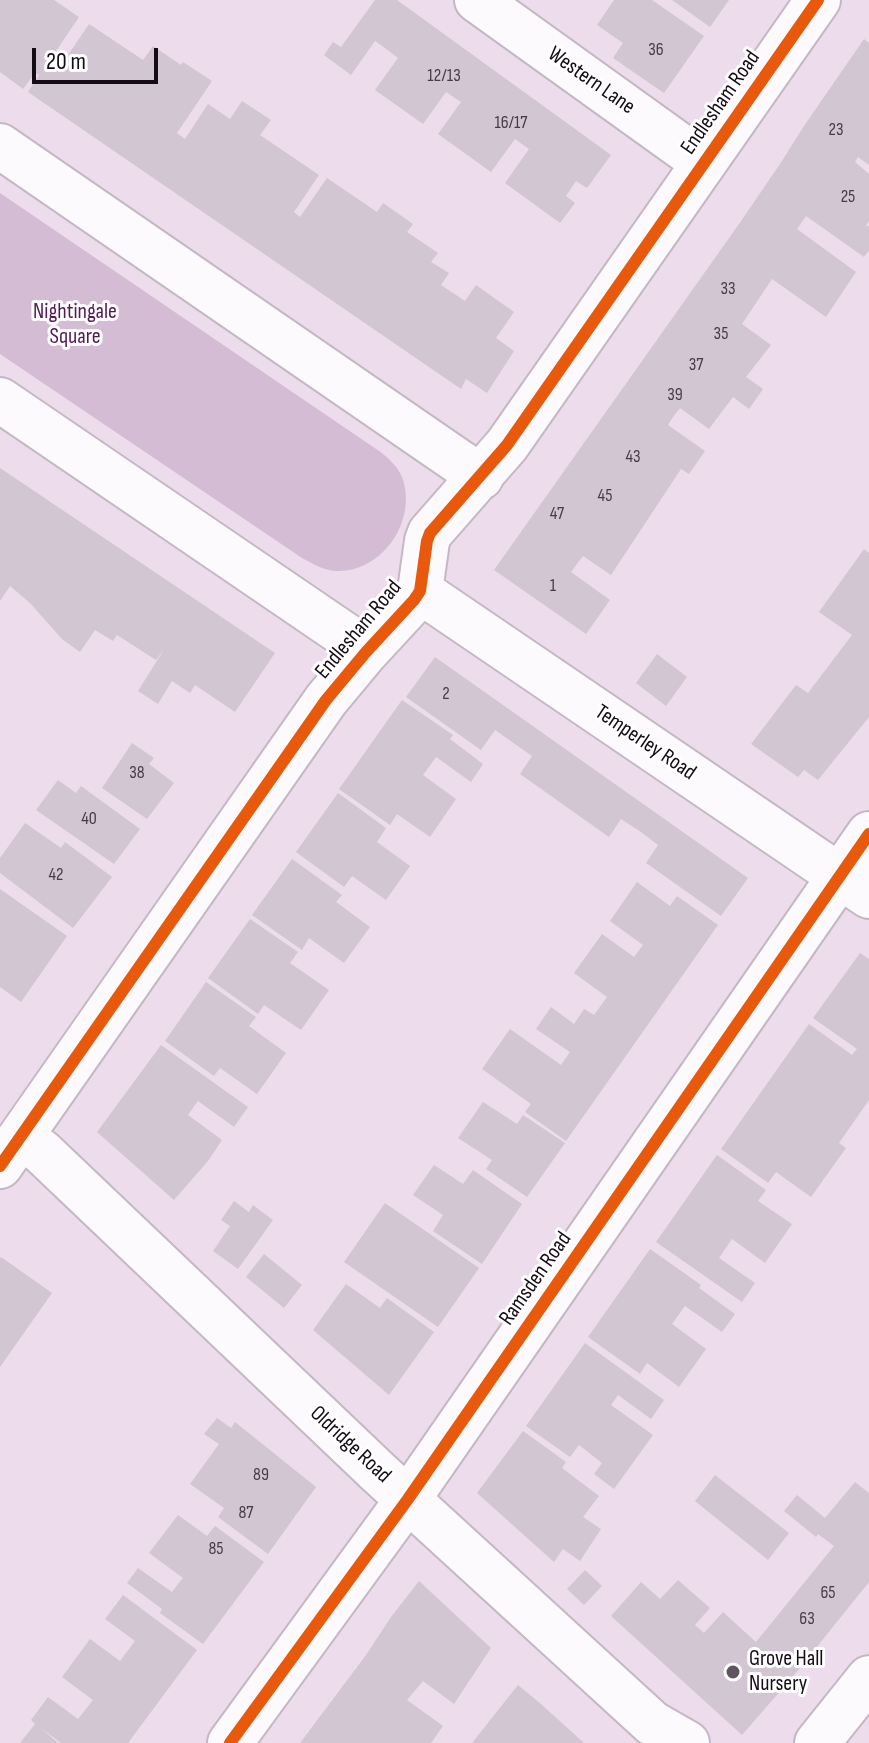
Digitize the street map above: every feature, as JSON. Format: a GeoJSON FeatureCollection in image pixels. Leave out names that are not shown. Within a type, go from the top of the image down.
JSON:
{"type":"FeatureCollection","features":[{"type":"Feature","properties":{"kind":"street","name":"Western Lane"},"geometry":{"type":"LineString","coordinates":[[477,0],[704,163]]}},
{"type":"Feature","properties":{"kind":"street","name":"Endlesham Road"},"geometry":{"type":"LineString","coordinates":[[10,1151],[326,700],[420,591],[430,533],[507,445],[818,0]]}},
{"type":"Feature","properties":{"kind":"street"},"geometry":{"type":"LineString","coordinates":[[0,146],[481,477]]}},
{"type":"Feature","properties":{"kind":"street"},"geometry":{"type":"LineString","coordinates":[[0,400],[366,652]]}},
{"type":"Feature","properties":{"kind":"street","name":"Temperley Road"},"geometry":{"type":"LineString","coordinates":[[420,591],[855,886]]}},
{"type":"Feature","properties":{"kind":"street","name":"Ramsden Road"},"geometry":{"type":"LineString","coordinates":[[230,1743],[855,886],[869,834]]}},
{"type":"Feature","properties":{"kind":"street","name":"Oldridge Road"},"geometry":{"type":"LineString","coordinates":[[10,1151],[42,1152],[408,1499],[652,1723],[687,1743]]}},
{"type":"Feature","properties":{"kind":"street"},"geometry":{"type":"LineString","coordinates":[[817,1743],[869,1678]]}},
{"type":"Feature","properties":{"kind":"green space","name":"Nightingale Square"},"geometry":{"type":"Polygon","coordinates":[[[0,193],[388,458],[402,477],[406,493],[405,510],[401,526],[382,553],[354,569],[333,571],[310,563],[0,354],[0,193]]]}},
{"type":"Feature","properties":{"kind":"building"},"geometry":{"type":"Polygon","coordinates":[[[0,0],[54,0],[79,17],[56,51],[66,58],[89,24],[143,60],[153,46],[212,81],[177,133],[185,139],[208,104],[230,119],[242,101],[271,120],[260,135],[319,175],[294,212],[300,217],[327,178],[377,212],[383,203],[413,224],[407,232],[438,253],[431,262],[449,273],[441,285],[465,301],[476,285],[514,312],[496,338],[514,351],[487,393],[466,379],[461,389],[28,92],[39,75],[35,73],[23,89],[0,72],[0,0]]]}},
{"type":"Feature","properties":{"kind":"building"},"geometry":{"type":"Polygon","coordinates":[[[375,0],[397,0],[611,155],[587,188],[576,181],[566,196],[575,203],[560,223],[505,183],[529,149],[515,139],[491,172],[438,134],[461,102],[446,92],[423,124],[375,90],[398,58],[385,48],[375,41],[351,75],[324,55],[333,42],[341,47],[375,0]]]}},
{"type":"Feature","properties":{"kind":"building"},"geometry":{"type":"Polygon","coordinates":[[[614,0],[652,0],[704,36],[664,93],[613,58],[623,43],[597,25],[614,0]]]}},
{"type":"Feature","properties":{"kind":"building"},"geometry":{"type":"Polygon","coordinates":[[[672,0],[729,0],[710,27],[672,0]]]}},
{"type":"Feature","properties":{"kind":"building"},"geometry":{"type":"Polygon","coordinates":[[[864,39],[869,43],[869,165],[858,157],[855,162],[869,174],[869,221],[866,225],[869,227],[869,250],[864,257],[806,216],[797,229],[856,272],[826,317],[772,279],[742,324],[771,345],[746,377],[763,389],[749,409],[733,397],[709,429],[680,408],[673,417],[668,425],[705,451],[689,474],[681,469],[611,575],[583,556],[571,572],[610,600],[586,634],[494,570],[739,224],[864,39]]]}},
{"type":"Feature","properties":{"kind":"building"},"geometry":{"type":"Polygon","coordinates":[[[0,468],[275,653],[235,712],[195,685],[190,693],[172,681],[158,704],[138,691],[165,648],[156,660],[117,635],[113,641],[95,630],[80,652],[62,639],[10,586],[0,601],[0,468]]]}},
{"type":"Feature","properties":{"kind":"building"},"geometry":{"type":"Polygon","coordinates":[[[864,549],[869,553],[869,717],[818,780],[804,770],[798,777],[751,744],[796,685],[808,693],[852,635],[819,612],[864,549]]]}},
{"type":"Feature","properties":{"kind":"building"},"geometry":{"type":"Polygon","coordinates":[[[657,654],[687,677],[666,706],[636,683],[657,654]]]}},
{"type":"Feature","properties":{"kind":"building"},"geometry":{"type":"Polygon","coordinates":[[[435,657],[748,878],[721,916],[646,863],[658,845],[641,832],[621,819],[609,837],[520,774],[532,756],[495,730],[481,750],[406,697],[435,657]]]}},
{"type":"Feature","properties":{"kind":"building"},"geometry":{"type":"Polygon","coordinates":[[[402,700],[453,735],[450,739],[483,764],[471,782],[436,757],[423,775],[456,799],[430,837],[397,814],[390,825],[339,789],[402,700]]]}},
{"type":"Feature","properties":{"kind":"building"},"geometry":{"type":"Polygon","coordinates":[[[132,743],[154,758],[149,764],[174,783],[147,819],[102,788],[132,743]]]}},
{"type":"Feature","properties":{"kind":"building"},"geometry":{"type":"Polygon","coordinates":[[[58,780],[76,793],[81,786],[140,829],[114,864],[36,810],[58,780]]]}},
{"type":"Feature","properties":{"kind":"building"},"geometry":{"type":"Polygon","coordinates":[[[338,793],[386,828],[377,842],[410,866],[386,900],[352,876],[344,887],[296,852],[338,793]]]}},
{"type":"Feature","properties":{"kind":"building"},"geometry":{"type":"Polygon","coordinates":[[[25,823],[61,848],[65,842],[112,877],[73,928],[0,873],[0,858],[25,823]]]}},
{"type":"Feature","properties":{"kind":"building"},"geometry":{"type":"Polygon","coordinates":[[[292,859],[342,895],[336,902],[370,927],[344,963],[309,938],[302,950],[252,915],[292,859]]]}},
{"type":"Feature","properties":{"kind":"building"},"geometry":{"type":"Polygon","coordinates":[[[637,882],[670,906],[677,896],[718,925],[566,1141],[525,1112],[531,1104],[482,1069],[510,1029],[561,1065],[570,1052],[536,1029],[551,1007],[574,1024],[584,1009],[594,1015],[607,997],[574,973],[602,934],[634,957],[643,945],[610,921],[637,882]]]}},
{"type":"Feature","properties":{"kind":"building"},"geometry":{"type":"Polygon","coordinates":[[[0,889],[67,936],[21,1002],[0,987],[0,889]]]}},
{"type":"Feature","properties":{"kind":"building"},"geometry":{"type":"Polygon","coordinates":[[[250,919],[298,952],[290,963],[329,990],[301,1030],[264,1005],[258,1014],[208,978],[250,919]]]}},
{"type":"Feature","properties":{"kind":"building"},"geometry":{"type":"Polygon","coordinates":[[[860,953],[869,959],[869,1100],[839,1143],[846,1148],[811,1197],[776,1172],[768,1183],[721,1149],[809,1024],[852,1055],[857,1049],[813,1018],[860,953]]]}},
{"type":"Feature","properties":{"kind":"building"},"geometry":{"type":"Polygon","coordinates":[[[206,982],[256,1017],[249,1026],[286,1053],[257,1094],[220,1068],[214,1076],[165,1041],[206,982]]]}},
{"type":"Feature","properties":{"kind":"building"},"geometry":{"type":"Polygon","coordinates":[[[161,1045],[248,1107],[234,1127],[198,1101],[188,1115],[222,1140],[174,1200],[97,1132],[161,1045]]]}},
{"type":"Feature","properties":{"kind":"building"},"geometry":{"type":"Polygon","coordinates":[[[483,1102],[517,1124],[523,1115],[565,1143],[527,1197],[486,1169],[492,1160],[458,1138],[483,1102]]]}},
{"type":"Feature","properties":{"kind":"building"},"geometry":{"type":"Polygon","coordinates":[[[717,1155],[766,1190],[758,1201],[792,1224],[765,1263],[732,1239],[719,1258],[755,1283],[742,1302],[656,1242],[717,1155]]]}},
{"type":"Feature","properties":{"kind":"building"},"geometry":{"type":"Polygon","coordinates":[[[434,1165],[463,1184],[473,1170],[522,1204],[482,1264],[433,1231],[443,1215],[413,1195],[434,1165]]]}},
{"type":"Feature","properties":{"kind":"building"},"geometry":{"type":"Polygon","coordinates":[[[234,1201],[249,1212],[253,1205],[273,1220],[238,1269],[213,1251],[230,1226],[221,1220],[234,1201]]]}},
{"type":"Feature","properties":{"kind":"building"},"geometry":{"type":"Polygon","coordinates":[[[385,1203],[479,1268],[438,1327],[344,1262],[385,1203]]]}},
{"type":"Feature","properties":{"kind":"building"},"geometry":{"type":"Polygon","coordinates":[[[650,1249],[735,1314],[722,1332],[685,1306],[672,1324],[706,1349],[679,1387],[647,1363],[640,1374],[588,1337],[650,1249]]]}},
{"type":"Feature","properties":{"kind":"building"},"geometry":{"type":"Polygon","coordinates":[[[264,1254],[302,1285],[284,1308],[246,1277],[264,1254]]]}},
{"type":"Feature","properties":{"kind":"building"},"geometry":{"type":"Polygon","coordinates":[[[0,1258],[52,1293],[0,1367],[0,1258]]]}},
{"type":"Feature","properties":{"kind":"building"},"geometry":{"type":"Polygon","coordinates":[[[346,1284],[380,1308],[387,1298],[434,1332],[389,1395],[313,1330],[346,1284]]]}},
{"type":"Feature","properties":{"kind":"building"},"geometry":{"type":"Polygon","coordinates":[[[585,1343],[664,1400],[651,1419],[618,1395],[611,1405],[653,1435],[614,1489],[594,1474],[602,1463],[579,1445],[570,1457],[526,1426],[585,1343]]]}},
{"type":"Feature","properties":{"kind":"building"},"geometry":{"type":"Polygon","coordinates":[[[217,1418],[231,1428],[235,1422],[316,1487],[268,1554],[218,1517],[224,1508],[190,1484],[219,1444],[204,1434],[217,1418]]]}},
{"type":"Feature","properties":{"kind":"building"},"geometry":{"type":"Polygon","coordinates":[[[523,1431],[566,1462],[562,1468],[599,1496],[583,1517],[601,1529],[580,1561],[563,1549],[554,1562],[477,1493],[523,1431]]]}},
{"type":"Feature","properties":{"kind":"building"},"geometry":{"type":"Polygon","coordinates":[[[715,1475],[789,1533],[768,1560],[695,1501],[715,1475]]]}},
{"type":"Feature","properties":{"kind":"building"},"geometry":{"type":"Polygon","coordinates":[[[855,1482],[869,1493],[869,1582],[742,1735],[611,1616],[641,1582],[660,1599],[678,1580],[710,1608],[695,1625],[704,1633],[723,1612],[756,1642],[834,1546],[818,1534],[816,1537],[784,1511],[797,1495],[825,1518],[855,1482]]]}},
{"type":"Feature","properties":{"kind":"building"},"geometry":{"type":"Polygon","coordinates":[[[178,1515],[207,1536],[215,1526],[264,1562],[203,1644],[160,1613],[162,1609],[127,1583],[138,1568],[172,1592],[183,1578],[149,1553],[178,1515]]]}},
{"type":"Feature","properties":{"kind":"building"},"geometry":{"type":"Polygon","coordinates":[[[585,1570],[602,1586],[584,1605],[567,1589],[585,1570]]]}},
{"type":"Feature","properties":{"kind":"building"},"geometry":{"type":"Polygon","coordinates":[[[419,1581],[491,1648],[454,1704],[423,1681],[407,1700],[443,1726],[431,1743],[300,1743],[391,1617],[419,1581]]]}},
{"type":"Feature","properties":{"kind":"building"},"geometry":{"type":"Polygon","coordinates":[[[123,1595],[197,1650],[128,1743],[61,1743],[41,1728],[58,1743],[20,1743],[35,1724],[31,1720],[48,1697],[78,1719],[93,1700],[62,1677],[90,1639],[120,1661],[135,1641],[105,1619],[123,1595]]]}},
{"type":"Feature","properties":{"kind":"building"},"geometry":{"type":"Polygon","coordinates":[[[518,1685],[541,1704],[584,1743],[472,1743],[518,1685]]]}},
{"type":"Feature","properties":{"kind":"cycle path"},"geometry":{"type":"LineString","coordinates":[[0,1166],[326,700],[414,600],[420,591],[430,533],[507,445],[818,0]]}},
{"type":"Feature","properties":{"kind":"cycle path"},"geometry":{"type":"LineString","coordinates":[[230,1743],[408,1499],[869,834]]}},
{"type":"Feature","properties":{"kind":"place","name":"Grove Hall Nursery"},"geometry":{"type":"Point","coordinates":[733,1672]}}]}
